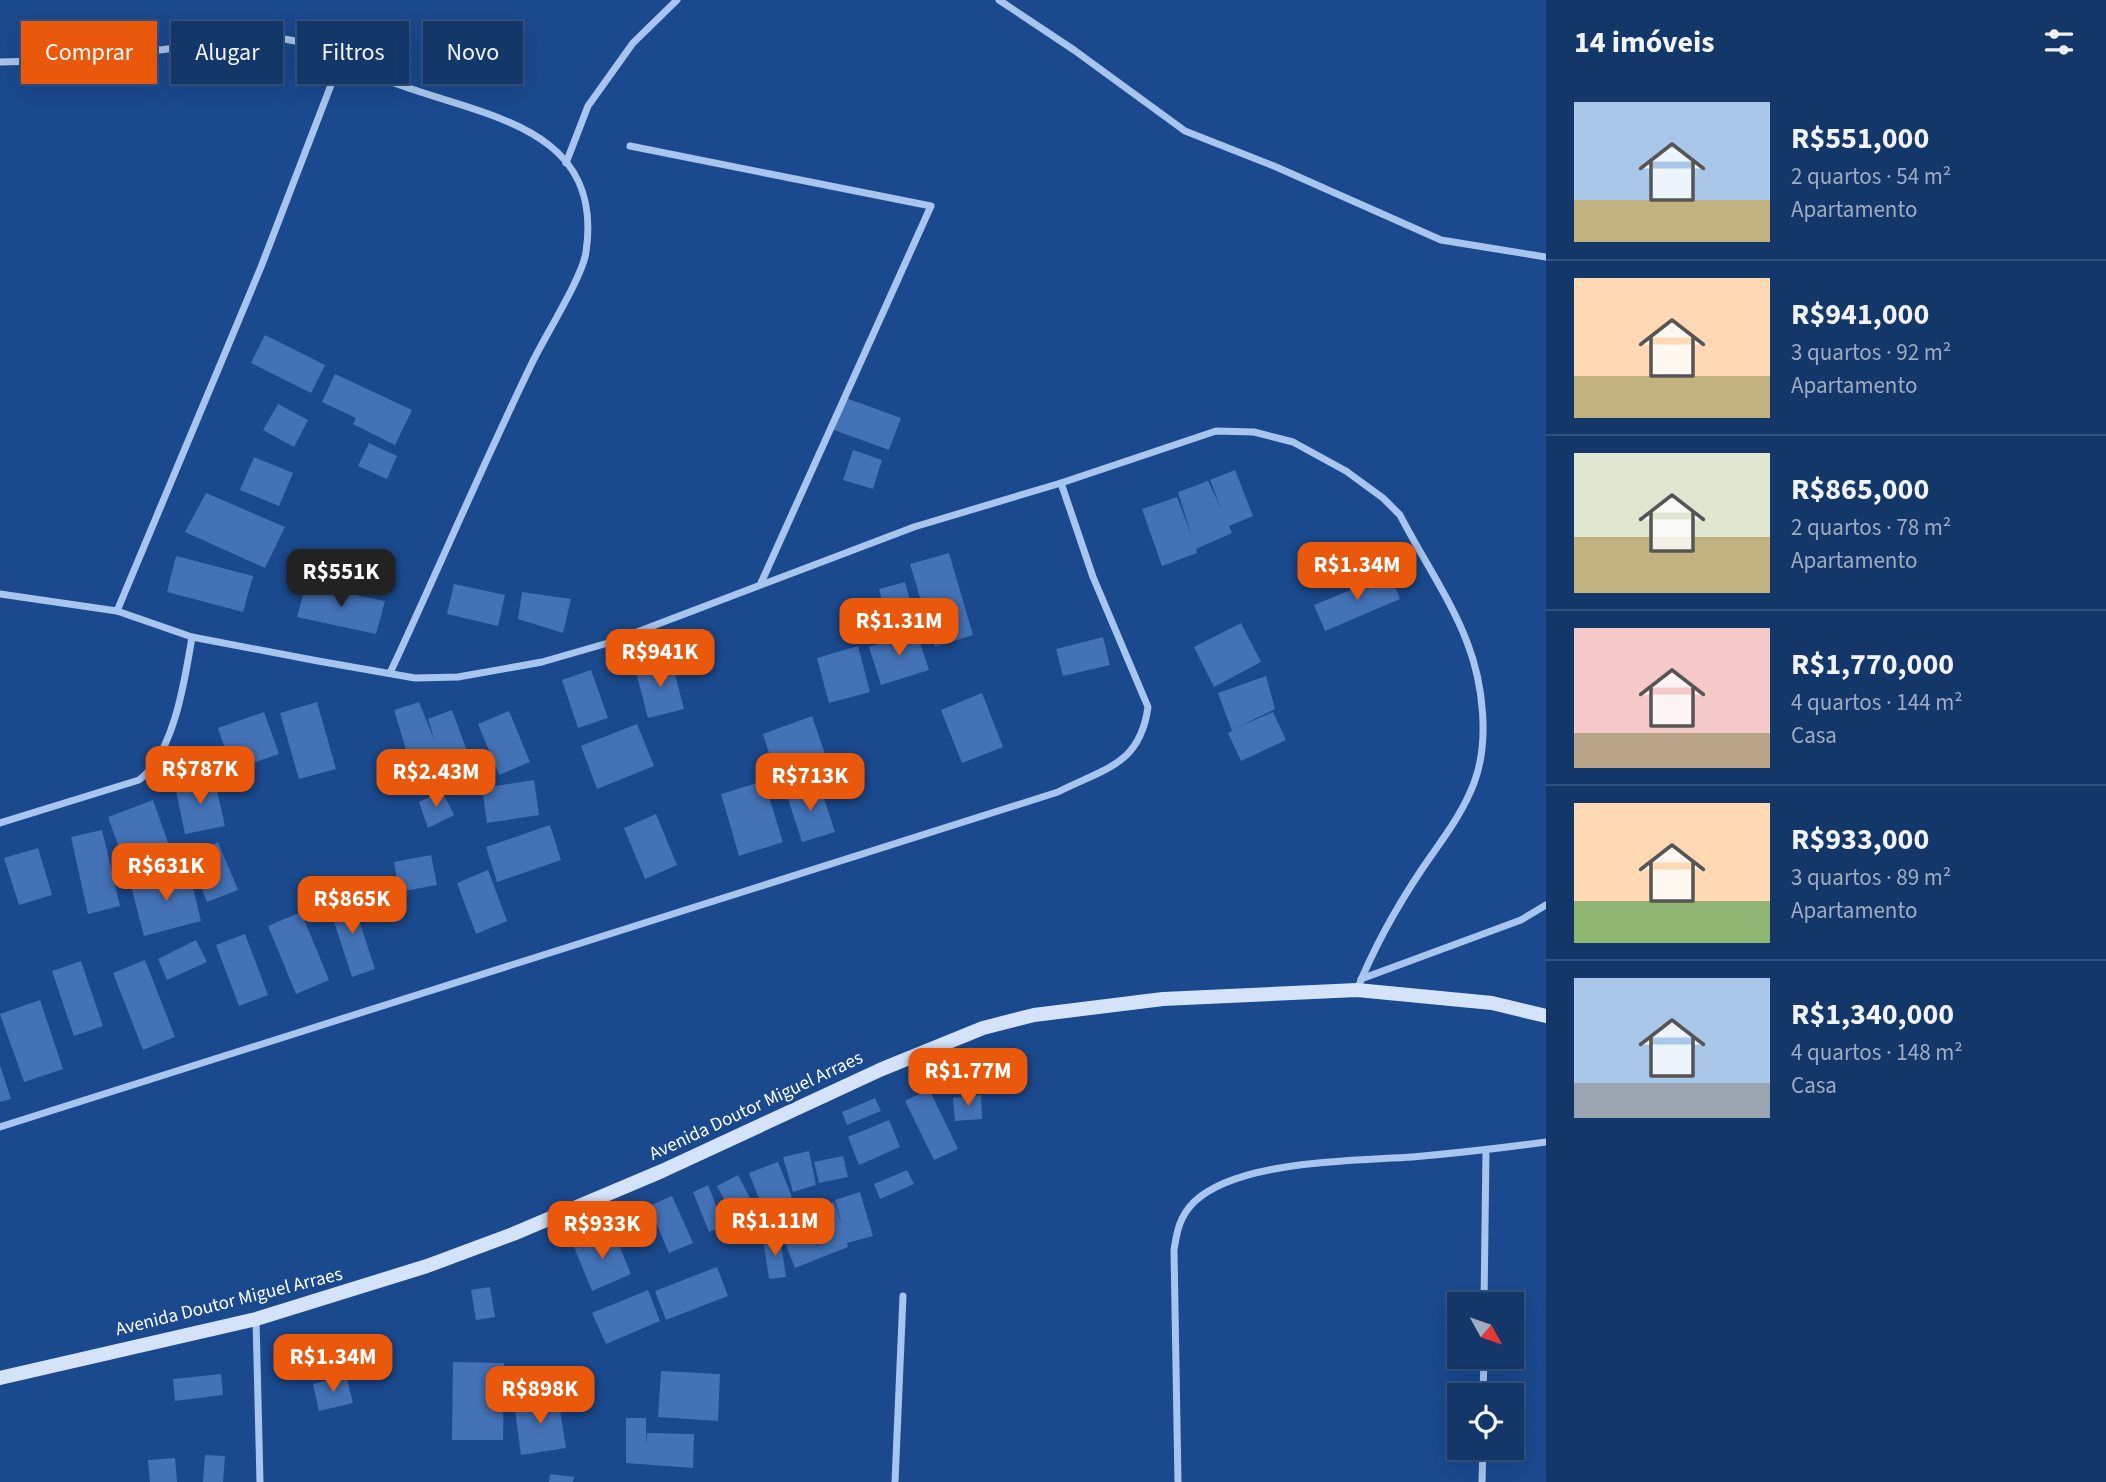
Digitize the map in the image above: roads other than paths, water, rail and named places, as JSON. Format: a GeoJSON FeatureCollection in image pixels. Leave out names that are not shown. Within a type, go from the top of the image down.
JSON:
{"type":"FeatureCollection","features":[{"type":"Feature","properties":{"kind":"main road","name":"Avenida Doutor Miguel Arraes"},"geometry":{"type":"LineString","coordinates":[[0,1378],[256,1319],[363,1287],[513,1234],[662,1171],[882,1069],[983,1028],[1034,1015],[1163,999],[1359,985],[1492,1003],[1546,1016]]}},
{"type":"Feature","properties":{"kind":"street"},"geometry":{"type":"LineString","coordinates":[[566,163],[588,106],[633,43],[677,0]]}},
{"type":"Feature","properties":{"kind":"street"},"geometry":{"type":"LineString","coordinates":[[999,0],[1074,50],[1185,131],[1274,166],[1441,240],[1546,257]]}},
{"type":"Feature","properties":{"kind":"street"},"geometry":{"type":"LineString","coordinates":[[0,62],[106,56],[225,41],[283,39],[297,44]]}},
{"type":"Feature","properties":{"kind":"street"},"geometry":{"type":"LineString","coordinates":[[117,611],[261,267],[331,84]]}},
{"type":"Feature","properties":{"kind":"street"},"geometry":{"type":"LineString","coordinates":[[390,673],[532,362],[586,256],[588,222],[580,184],[556,148],[527,128],[488,112],[397,84]]}},
{"type":"Feature","properties":{"kind":"street"},"geometry":{"type":"LineString","coordinates":[[630,146],[931,206],[761,583]]}},
{"type":"Feature","properties":{"kind":"street"},"geometry":{"type":"LineString","coordinates":[[0,594],[117,611],[192,636],[415,678],[458,677],[542,662],[642,632],[761,583],[914,527],[1061,483],[1216,431],[1255,432],[1293,442],[1328,460],[1383,498],[1400,515],[1467,642],[1480,682],[1482,746],[1475,781],[1458,817],[1402,899],[1374,949],[1359,985]]}},
{"type":"Feature","properties":{"kind":"street"},"geometry":{"type":"LineString","coordinates":[[0,1127],[1058,792],[1129,755],[1145,729],[1148,708],[1093,578],[1061,483]]}},
{"type":"Feature","properties":{"kind":"street"},"geometry":{"type":"LineString","coordinates":[[0,823],[139,780],[149,773],[158,762],[179,703],[192,636]]}},
{"type":"Feature","properties":{"kind":"street"},"geometry":{"type":"LineString","coordinates":[[1359,985],[1521,920],[1546,905]]}},
{"type":"Feature","properties":{"kind":"street"},"geometry":{"type":"LineString","coordinates":[[1178,1482],[1172,1274],[1178,1223],[1196,1199],[1244,1176],[1278,1168],[1486,1150],[1546,1142]]}},
{"type":"Feature","properties":{"kind":"street"},"geometry":{"type":"LineString","coordinates":[[1485,1292],[1486,1150]]}},
{"type":"Feature","properties":{"kind":"street"},"geometry":{"type":"LineString","coordinates":[[895,1482],[903,1296]]}},
{"type":"Feature","properties":{"kind":"street"},"geometry":{"type":"LineString","coordinates":[[256,1319],[260,1482]]}},
{"type":"Feature","properties":{"kind":"street"},"geometry":{"type":"LineString","coordinates":[[1482,1482],[1483,1460]]}}]}
